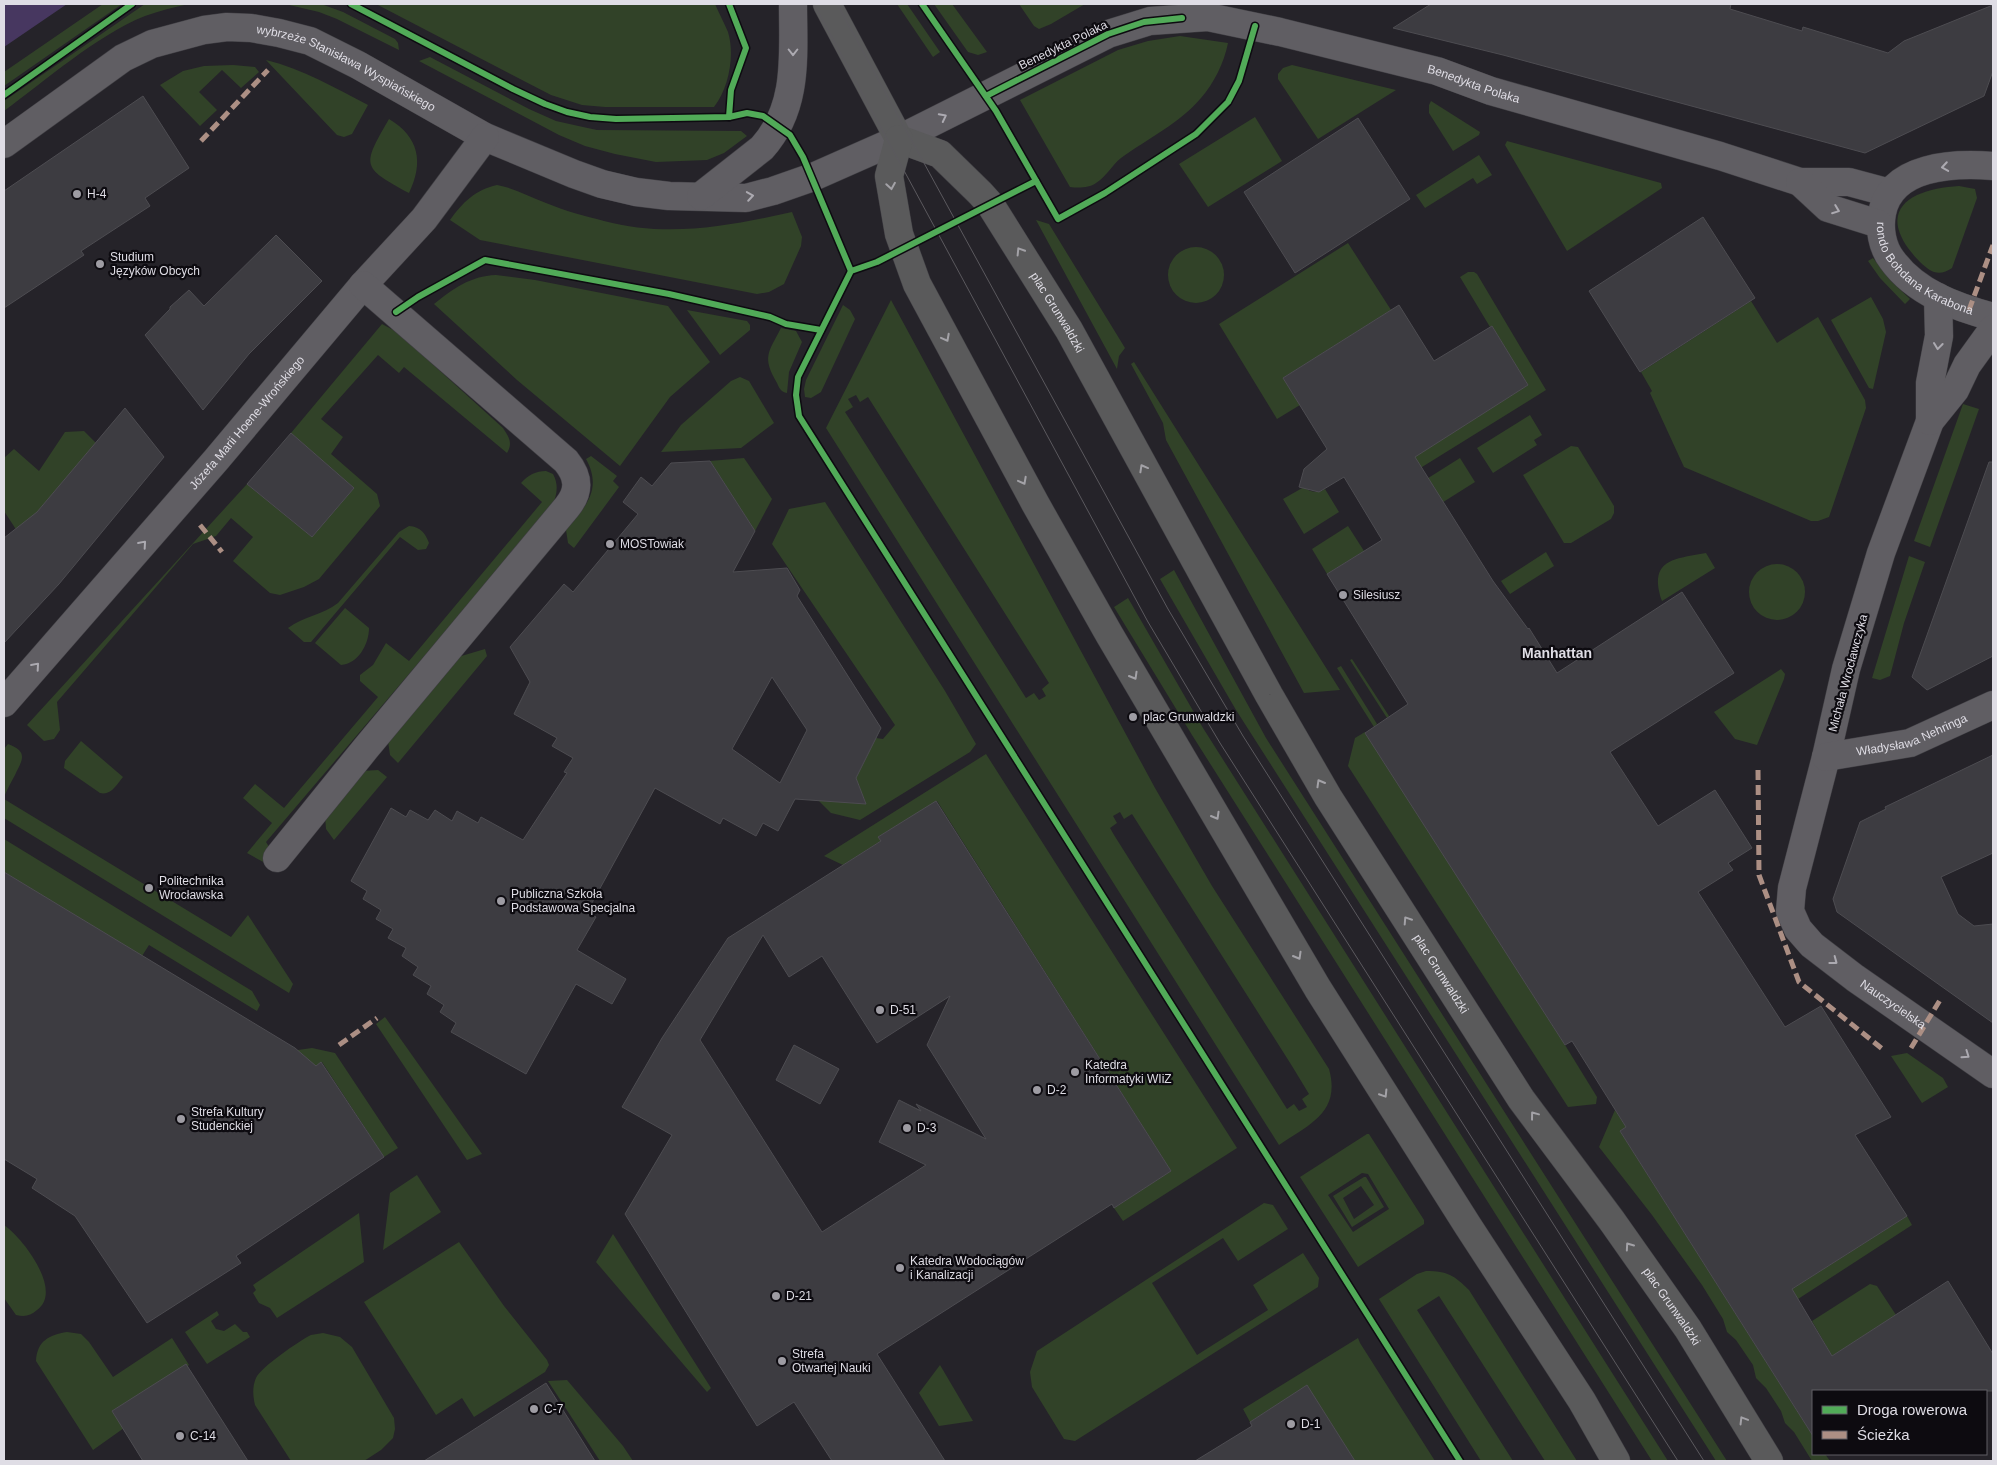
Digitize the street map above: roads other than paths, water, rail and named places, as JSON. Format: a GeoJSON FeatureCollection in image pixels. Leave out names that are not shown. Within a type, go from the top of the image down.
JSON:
{"type":"FeatureCollection","features":[{"type":"Feature","properties":{"kind":"main road"},"geometry":{"type":"LineString","coordinates":[[827,4],[899,139],[889,176],[899,234],[917,284],[1030,494],[1109,634],[1318,989],[1582,1402],[1616,1461]]}},
{"type":"Feature","properties":{"kind":"main road","name":"plac Grunwaldzki"},"geometry":{"type":"LineString","coordinates":[[899,139],[940,154],[990,204],[1069,330],[1264,687],[1328,797],[1521,1098],[1612,1221],[1688,1329],[1769,1461]]}},
{"type":"Feature","properties":{"kind":"street"},"geometry":{"type":"LineString","coordinates":[[701,196],[762,148],[782,120],[789,102],[793,76],[793,4]]}},
{"type":"Feature","properties":{"kind":"street","name":"Benedykta Polaka"},"geometry":{"type":"LineString","coordinates":[[899,139],[1108,34],[1144,22],[1208,17],[1240,23],[1437,71],[1491,91],[1720,156],[1800,182],[1849,182],[1890,193]]}},
{"type":"Feature","properties":{"kind":"street","name":"wybrzeże Stanisława Wyspiańskiego"},"geometry":{"type":"LineString","coordinates":[[4,144],[123,58],[152,44],[204,30],[227,27],[279,33],[310,41],[358,65],[485,136],[574,174],[602,184],[636,192],[669,196],[746,198],[773,191],[824,173],[899,139]]}},
{"type":"Feature","properties":{"kind":"street","name":"Józefa Marii Hoene-Wrońskiego"},"geometry":{"type":"LineString","coordinates":[[4,703],[216,460],[363,286],[424,219],[485,136]]}},
{"type":"Feature","properties":{"kind":"street","name":"rondo Bohdana Karabona"},"geometry":{"type":"LineString","coordinates":[[1993,166],[1970,164],[1933,169],[1914,175],[1900,183],[1890,193],[1882,209],[1880,224],[1885,247],[1892,260],[1918,286],[1969,310],[1993,317]]}},
{"type":"Feature","properties":{"kind":"street","name":"Benedykta Polaka"},"geometry":{"type":"LineString","coordinates":[[1800,182],[1828,208],[1880,224]]}},
{"type":"Feature","properties":{"kind":"street"},"geometry":{"type":"LineString","coordinates":[[277,858],[366,748],[574,499],[576,490],[574,472],[566,461],[363,286]]}},
{"type":"Feature","properties":{"kind":"street","name":"Michała Wrocławczyka"},"geometry":{"type":"LineString","coordinates":[[1930,421],[1930,383],[1939,336],[1938,297]]}},
{"type":"Feature","properties":{"kind":"street","name":"Michała Wrocławczyka"},"geometry":{"type":"LineString","coordinates":[[1798,929],[1790,911],[1792,888],[1846,669],[1881,553],[1930,421],[1955,390],[1967,365],[1993,329]]}},
{"type":"Feature","properties":{"kind":"street","name":"Władysława Nehringa"},"geometry":{"type":"LineString","coordinates":[[1826,756],[1910,743],[1993,705]]}},
{"type":"Feature","properties":{"kind":"street","name":"Nauczycielska"},"geometry":{"type":"LineString","coordinates":[[1798,929],[1812,945],[1849,973],[1993,1074]]}},
{"type":"Feature","properties":{"kind":"tram line"},"geometry":{"type":"LineString","coordinates":[[814,4],[1148,622],[1220,743],[1678,1461]]}},
{"type":"Feature","properties":{"kind":"tram line"},"geometry":{"type":"LineString","coordinates":[[837,4],[1168,609],[1243,736],[1704,1461]]}},
{"type":"Feature","properties":{"kind":"place","name":"H-4"},"geometry":{"type":"Point","coordinates":[77,194]}},
{"type":"Feature","properties":{"kind":"place","name":"Studium Języków Obcych"},"geometry":{"type":"Point","coordinates":[100,264]}},
{"type":"Feature","properties":{"kind":"place","name":"MOSTowiak"},"geometry":{"type":"Point","coordinates":[610,544]}},
{"type":"Feature","properties":{"kind":"place","name":"Silesiusz"},"geometry":{"type":"Point","coordinates":[1343,595]}},
{"type":"Feature","properties":{"kind":"place","name":"plac Grunwaldzki"},"geometry":{"type":"Point","coordinates":[1133,717]}},
{"type":"Feature","properties":{"kind":"place","name":"Politechnika Wrocławska"},"geometry":{"type":"Point","coordinates":[149,888]}},
{"type":"Feature","properties":{"kind":"place","name":"Publiczna Szkoła Podstawowa Specjalna"},"geometry":{"type":"Point","coordinates":[501,901]}},
{"type":"Feature","properties":{"kind":"place","name":"D-51"},"geometry":{"type":"Point","coordinates":[880,1010]}},
{"type":"Feature","properties":{"kind":"place","name":"Katedra Informatyki WIiZ"},"geometry":{"type":"Point","coordinates":[1075,1072]}},
{"type":"Feature","properties":{"kind":"place","name":"D-2"},"geometry":{"type":"Point","coordinates":[1037,1090]}},
{"type":"Feature","properties":{"kind":"place","name":"Strefa Kultury Studenckiej"},"geometry":{"type":"Point","coordinates":[181,1119]}},
{"type":"Feature","properties":{"kind":"place","name":"D-3"},"geometry":{"type":"Point","coordinates":[907,1128]}},
{"type":"Feature","properties":{"kind":"place","name":"Katedra Wodociągów i Kanalizacji"},"geometry":{"type":"Point","coordinates":[900,1268]}},
{"type":"Feature","properties":{"kind":"place","name":"D-21"},"geometry":{"type":"Point","coordinates":[776,1296]}},
{"type":"Feature","properties":{"kind":"place","name":"Strefa Otwartej Nauki"},"geometry":{"type":"Point","coordinates":[782,1361]}},
{"type":"Feature","properties":{"kind":"place","name":"C-7"},"geometry":{"type":"Point","coordinates":[534,1409]}},
{"type":"Feature","properties":{"kind":"place","name":"D-1"},"geometry":{"type":"Point","coordinates":[1291,1424]}},
{"type":"Feature","properties":{"kind":"place","name":"C-14"},"geometry":{"type":"Point","coordinates":[180,1436]}},
{"type":"Feature","properties":{"kind":"district","name":"Manhattan"},"geometry":{"type":"Point","coordinates":[1557,653]}}]}
